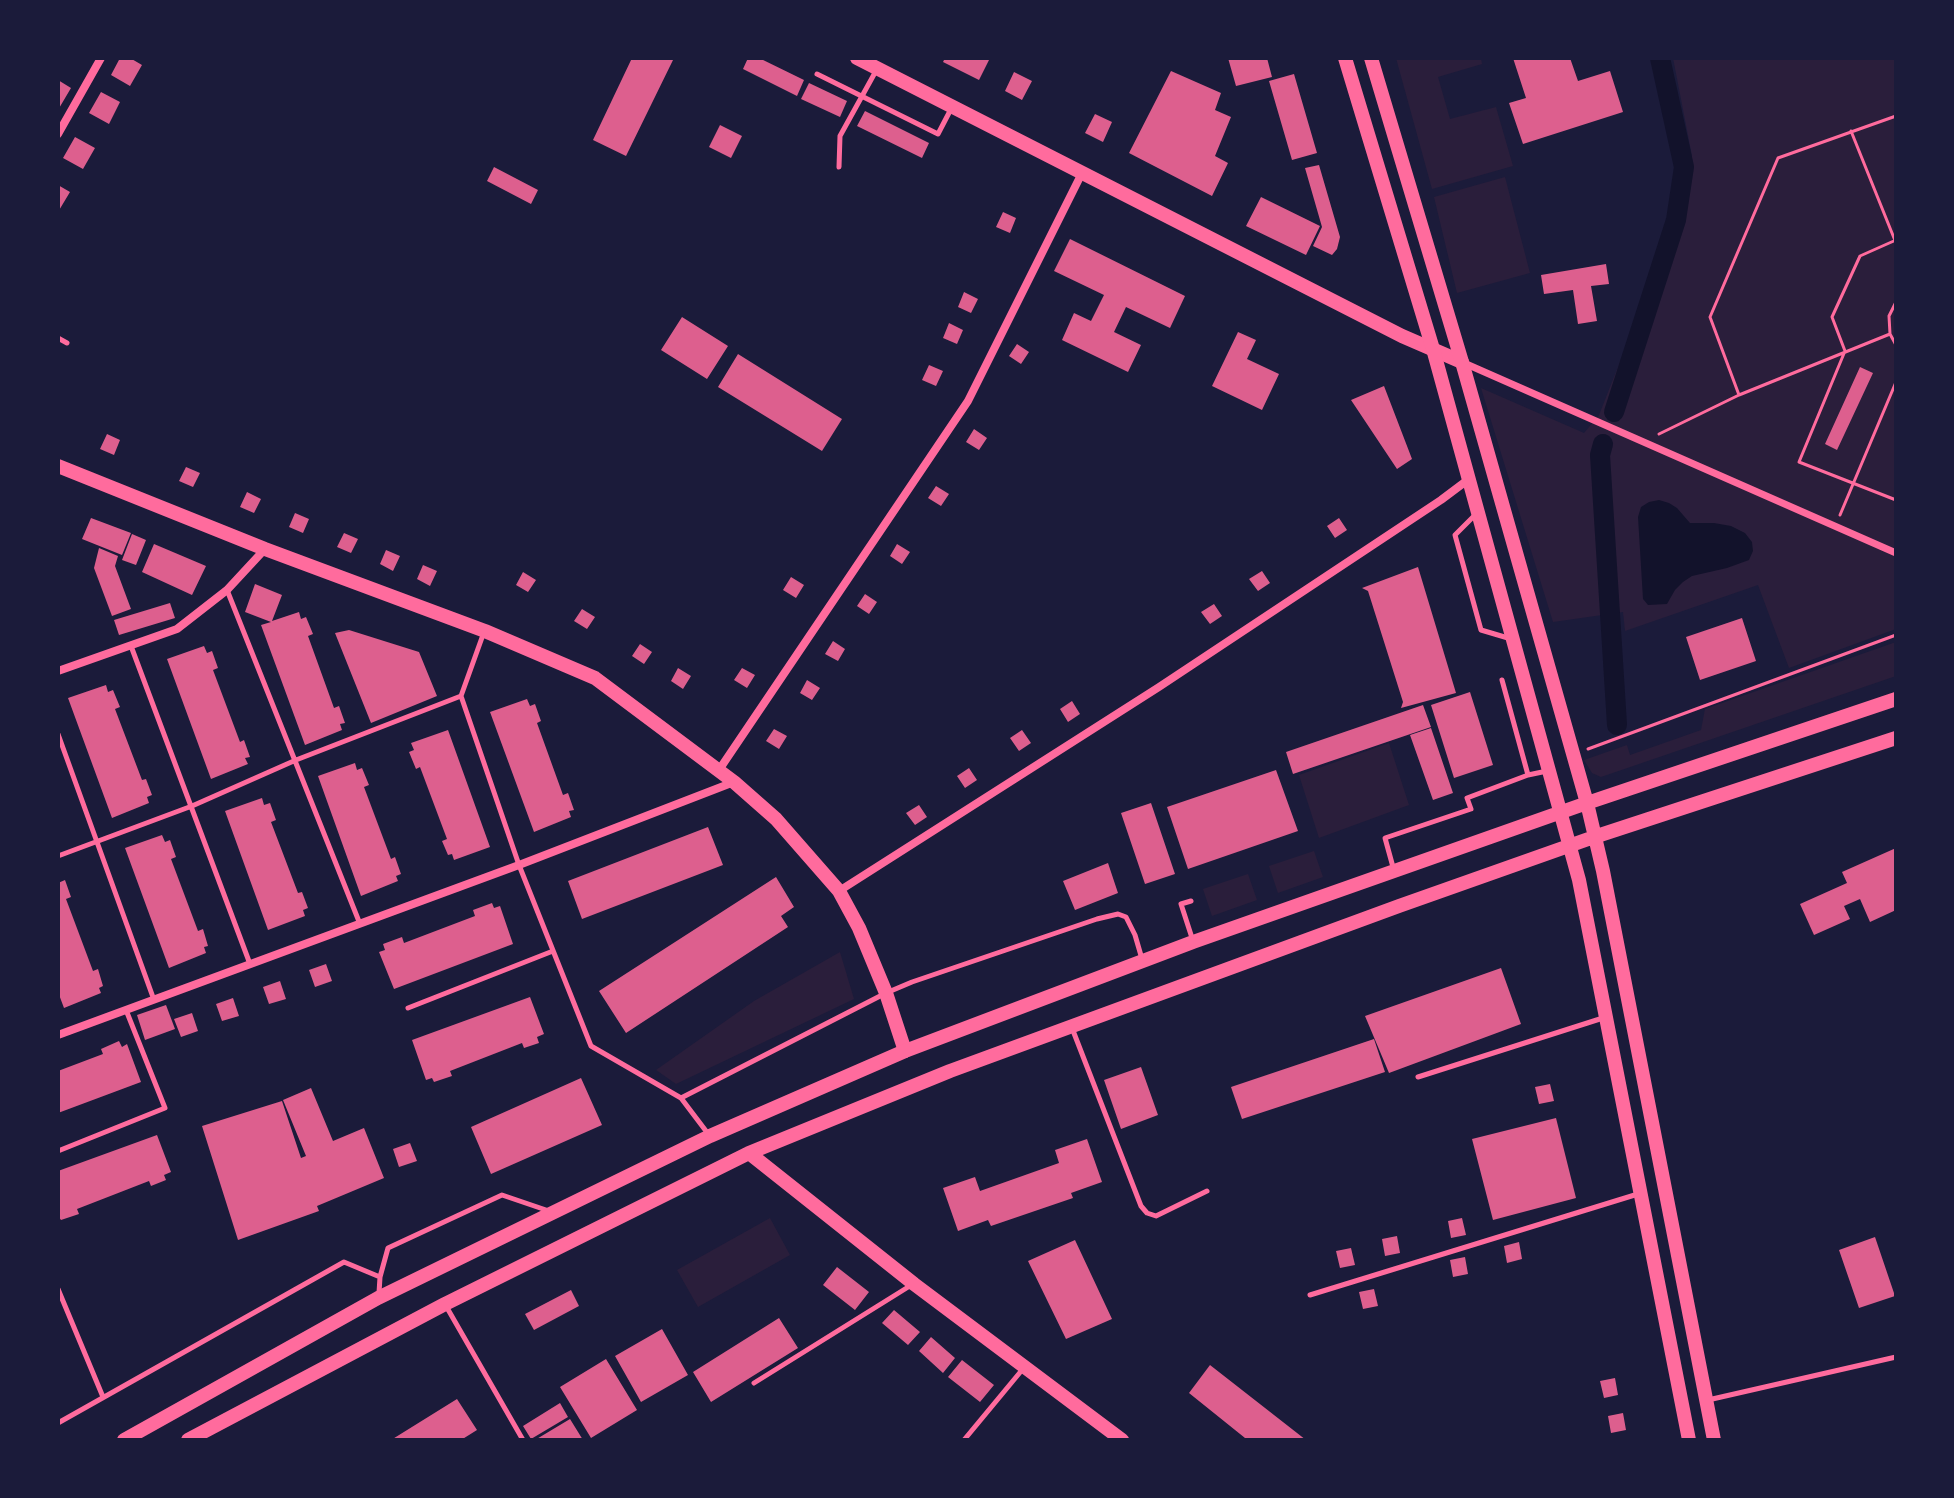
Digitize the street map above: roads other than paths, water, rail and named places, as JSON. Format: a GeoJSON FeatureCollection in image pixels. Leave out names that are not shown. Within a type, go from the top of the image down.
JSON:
{"type":"FeatureCollection","features":[{"type":"Feature","properties":{"kind":"main road"},"geometry":{"type":"LineString","coordinates":[[857,58],[1402,336],[1462,362]]}},
{"type":"Feature","properties":{"kind":"main road"},"geometry":{"type":"LineString","coordinates":[[1345,58],[1433,349],[1562,813],[1642,1193],[1689,1440]]}},
{"type":"Feature","properties":{"kind":"main road"},"geometry":{"type":"LineString","coordinates":[[1371,58],[1462,362],[1587,803],[1606,886],[1714,1440]]}},
{"type":"Feature","properties":{"kind":"main road"},"geometry":{"type":"LineString","coordinates":[[58,466],[265,549],[485,631],[595,678],[734,782],[776,819],[839,891],[859,928],[886,993],[905,1051]]}},
{"type":"Feature","properties":{"kind":"main road"},"geometry":{"type":"LineString","coordinates":[[124,1440],[378,1298],[710,1136],[905,1051],[1193,942],[1587,803],[1896,699]]}},
{"type":"Feature","properties":{"kind":"main road"},"geometry":{"type":"LineString","coordinates":[[192,1439],[445,1304],[749,1153],[950,1071],[1399,906],[1594,837],[1896,738]]}},
{"type":"Feature","properties":{"kind":"main road"},"geometry":{"type":"LineString","coordinates":[[749,1153],[914,1284],[1122,1440]]}},
{"type":"Feature","properties":{"kind":"street"},"geometry":{"type":"LineString","coordinates":[[58,134],[101,58]]}},
{"type":"Feature","properties":{"kind":"street"},"geometry":{"type":"LineString","coordinates":[[719,770],[968,401],[1082,173]]}},
{"type":"Feature","properties":{"kind":"street"},"geometry":{"type":"LineString","coordinates":[[1462,362],[1896,553]]}},
{"type":"Feature","properties":{"kind":"street"},"geometry":{"type":"LineString","coordinates":[[839,891],[1159,687],[1469,479]]}},
{"type":"Feature","properties":{"kind":"street"},"geometry":{"type":"LineString","coordinates":[[58,671],[177,629],[227,590],[265,549]]}},
{"type":"Feature","properties":{"kind":"street"},"geometry":{"type":"LineString","coordinates":[[58,1035],[734,782]]}},
{"type":"Feature","properties":{"kind":"lane"},"geometry":{"type":"LineString","coordinates":[[839,167],[840,136],[877,68]]}},
{"type":"Feature","properties":{"kind":"lane"},"geometry":{"type":"LineString","coordinates":[[817,74],[938,134],[952,106]]}},
{"type":"Feature","properties":{"kind":"lane"},"geometry":{"type":"LineString","coordinates":[[58,338],[67,343]]}},
{"type":"Feature","properties":{"kind":"lane"},"geometry":{"type":"LineString","coordinates":[[1478,512],[1455,535],[1481,630],[1513,640]]}},
{"type":"Feature","properties":{"kind":"lane"},"geometry":{"type":"LineString","coordinates":[[227,590],[360,924]]}},
{"type":"Feature","properties":{"kind":"lane"},"geometry":{"type":"LineString","coordinates":[[485,631],[461,696],[519,865],[591,1046],[681,1098],[710,1136]]}},
{"type":"Feature","properties":{"kind":"lane"},"geometry":{"type":"LineString","coordinates":[[131,645],[250,964]]}},
{"type":"Feature","properties":{"kind":"lane"},"geometry":{"type":"LineString","coordinates":[[1502,680],[1528,775]]}},
{"type":"Feature","properties":{"kind":"lane"},"geometry":{"type":"LineString","coordinates":[[58,856],[192,806],[296,760],[461,696]]}},
{"type":"Feature","properties":{"kind":"lane"},"geometry":{"type":"LineString","coordinates":[[58,734],[154,1000]]}},
{"type":"Feature","properties":{"kind":"lane"},"geometry":{"type":"LineString","coordinates":[[1395,872],[1385,838],[1471,809],[1467,798],[1528,775],[1549,771]]}},
{"type":"Feature","properties":{"kind":"lane"},"geometry":{"type":"LineString","coordinates":[[1191,901],[1181,904],[1193,942]]}},
{"type":"Feature","properties":{"kind":"lane"},"geometry":{"type":"LineString","coordinates":[[681,1098],[886,993],[1114,914],[1126,917],[1142,961]]}},
{"type":"Feature","properties":{"kind":"lane"},"geometry":{"type":"LineString","coordinates":[[408,1008],[553,951]]}},
{"type":"Feature","properties":{"kind":"lane"},"geometry":{"type":"LineString","coordinates":[[58,1151],[165,1108],[126,1010]]}},
{"type":"Feature","properties":{"kind":"lane"},"geometry":{"type":"LineString","coordinates":[[1418,1077],[1606,1017]]}},
{"type":"Feature","properties":{"kind":"lane"},"geometry":{"type":"LineString","coordinates":[[1071,1027],[1141,1206],[1147,1213],[1156,1216],[1207,1191]]}},
{"type":"Feature","properties":{"kind":"lane"},"geometry":{"type":"LineString","coordinates":[[1310,1295],[1642,1193]]}},
{"type":"Feature","properties":{"kind":"lane"},"geometry":{"type":"LineString","coordinates":[[378,1298],[388,1248],[502,1195],[552,1212]]}},
{"type":"Feature","properties":{"kind":"lane"},"geometry":{"type":"LineString","coordinates":[[58,1423],[344,1262],[380,1277]]}},
{"type":"Feature","properties":{"kind":"lane"},"geometry":{"type":"LineString","coordinates":[[754,1383],[914,1284]]}},
{"type":"Feature","properties":{"kind":"lane"},"geometry":{"type":"LineString","coordinates":[[58,1289],[103,1397]]}},
{"type":"Feature","properties":{"kind":"lane"},"geometry":{"type":"LineString","coordinates":[[445,1304],[523,1440]]}},
{"type":"Feature","properties":{"kind":"lane"},"geometry":{"type":"LineString","coordinates":[[1707,1400],[1896,1357]]}},
{"type":"Feature","properties":{"kind":"lane"},"geometry":{"type":"LineString","coordinates":[[964,1440],[1026,1366]]}},
{"type":"Feature","properties":{"kind":"waterway"},"geometry":{"type":"LineString","coordinates":[[1614,412],[1676,220],[1684,167],[1660,58]]}},
{"type":"Feature","properties":{"kind":"waterway"},"geometry":{"type":"LineString","coordinates":[[1603,444],[1600,455],[1617,725]]}}]}
